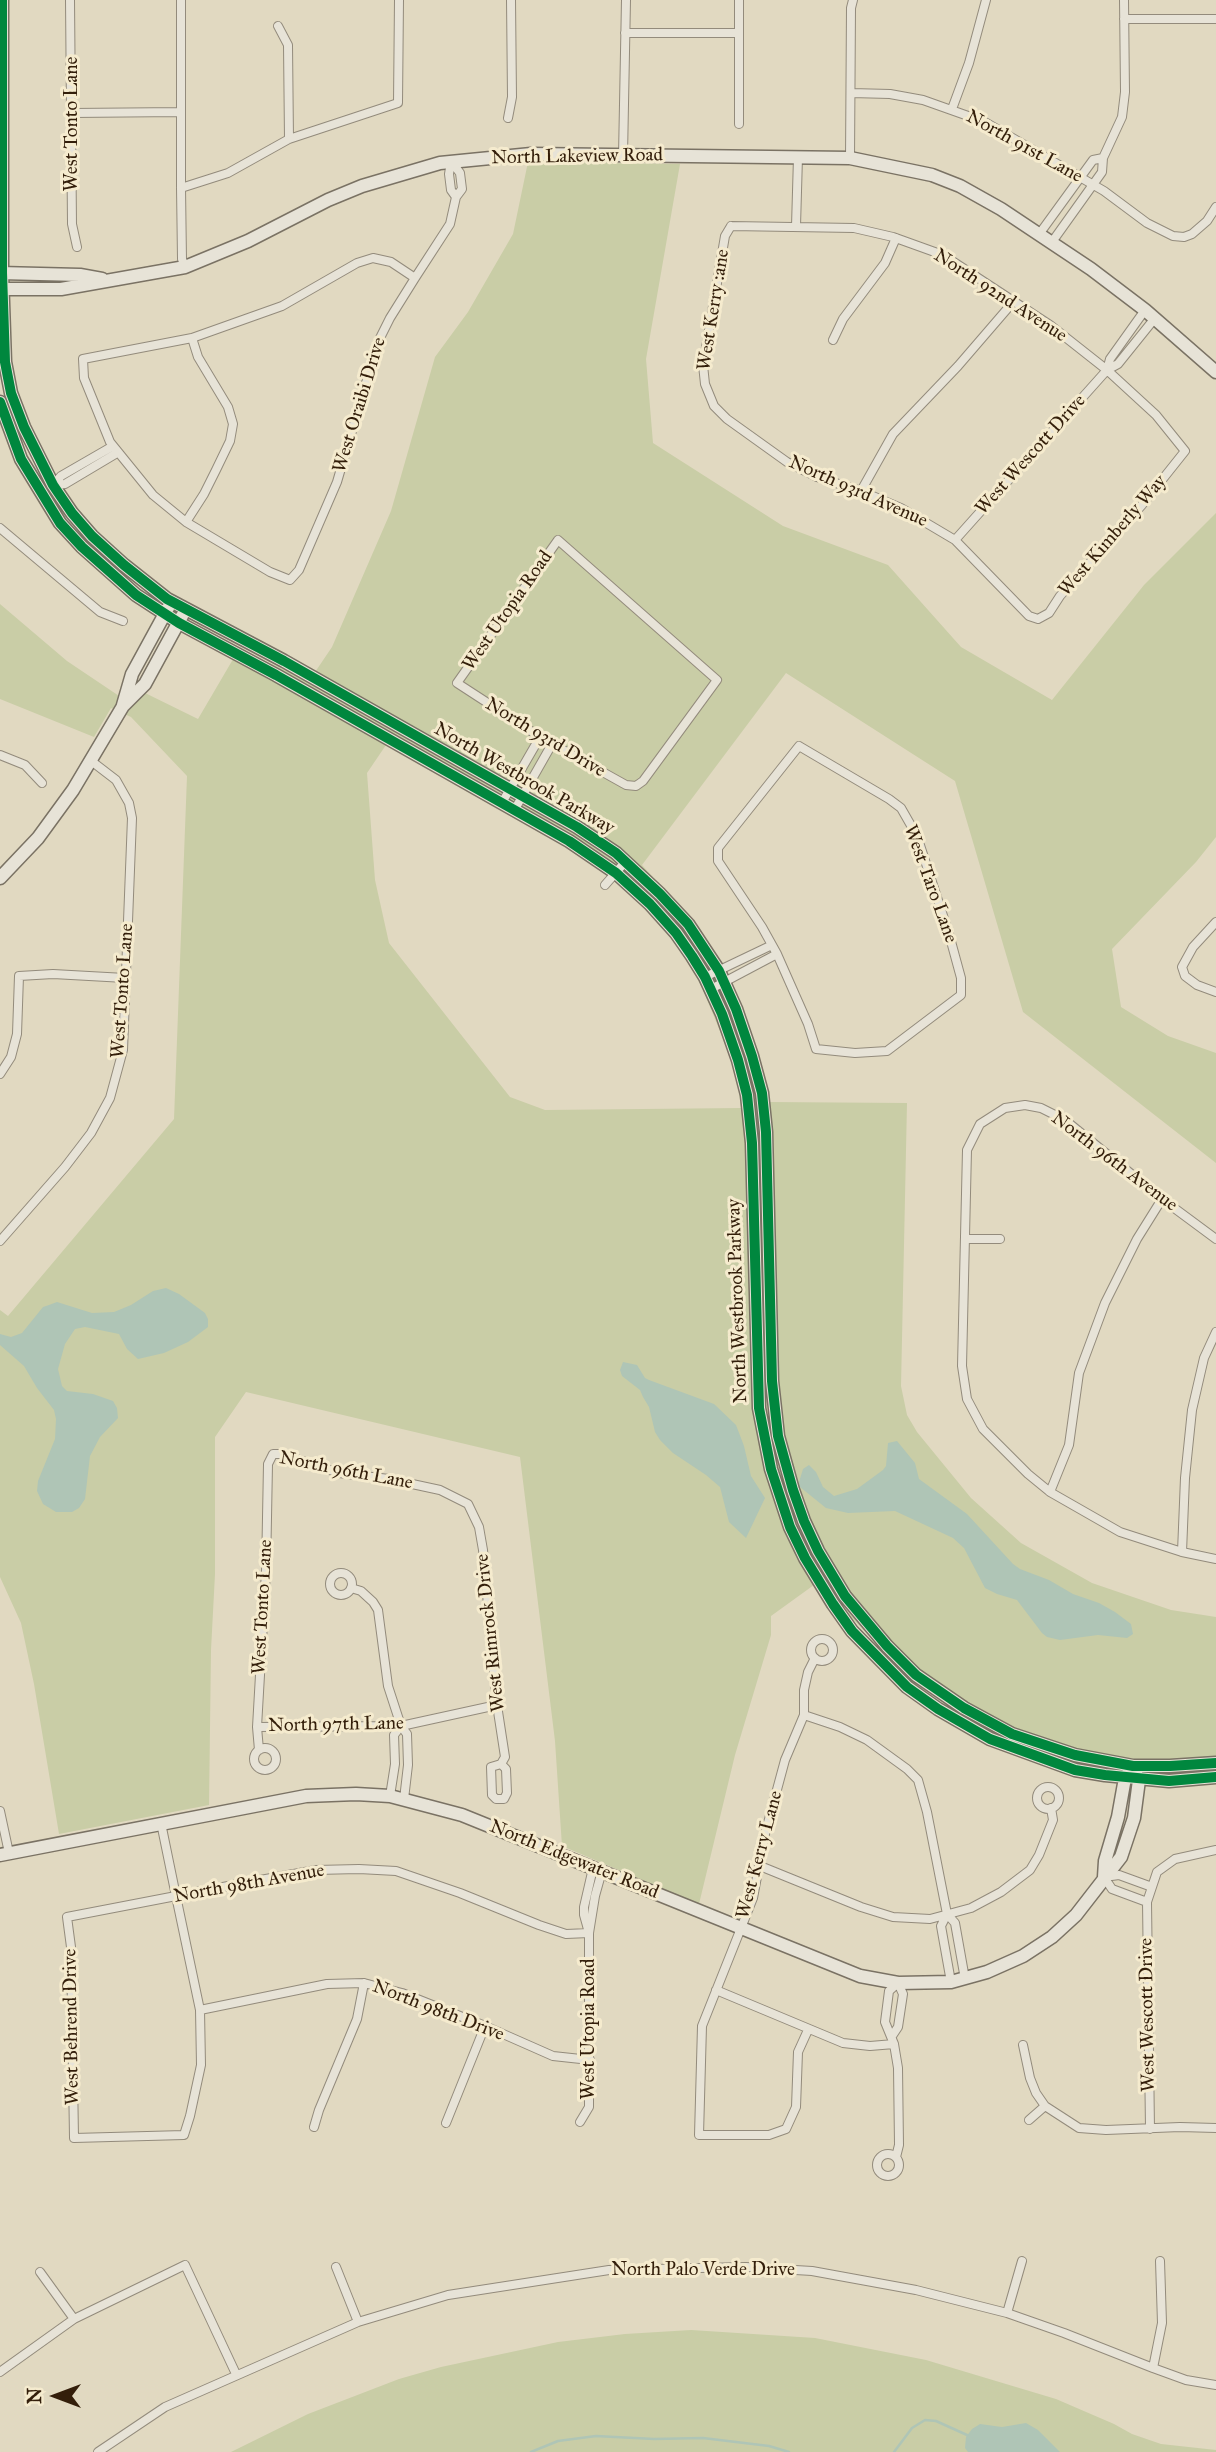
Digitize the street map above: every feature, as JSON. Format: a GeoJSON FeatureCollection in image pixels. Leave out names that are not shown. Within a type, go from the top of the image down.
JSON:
{"type":"FeatureCollection","features":[{"type":"Feature","properties":{"kind":"street","name":"North Westbrook Parkway"},"geometry":{"type":"LineString","coordinates":[[2,0],[1,289],[5,389],[35,452],[72,513],[92,536],[145,583],[172,601],[577,827],[626,861],[688,924],[721,976],[746,1033],[762,1093],[766,1132],[774,1406],[778,1436],[793,1490],[818,1551],[845,1596],[864,1621],[916,1675],[964,1709],[991,1724],[1040,1745],[1074,1755],[1133,1766],[1216,1763]]}},
{"type":"Feature","properties":{"kind":"street","name":"West Tonto Lane"},"geometry":{"type":"LineString","coordinates":[[70,0],[72,224],[77,247]]}},
{"type":"Feature","properties":{"kind":"street"},"geometry":{"type":"LineString","coordinates":[[181,0],[182,259],[185,267]]}},
{"type":"Feature","properties":{"kind":"street"},"geometry":{"type":"LineString","coordinates":[[181,188],[228,173],[289,139],[398,103],[399,0]]}},
{"type":"Feature","properties":{"kind":"street"},"geometry":{"type":"LineString","coordinates":[[508,118],[512,97],[512,0]]}},
{"type":"Feature","properties":{"kind":"street"},"geometry":{"type":"LineString","coordinates":[[623,156],[626,0]]}},
{"type":"Feature","properties":{"kind":"street"},"geometry":{"type":"LineString","coordinates":[[739,0],[739,124]]}},
{"type":"Feature","properties":{"kind":"street"},"geometry":{"type":"LineString","coordinates":[[850,158],[850,8],[853,0]]}},
{"type":"Feature","properties":{"kind":"street"},"geometry":{"type":"LineString","coordinates":[[952,109],[969,63],[986,0]]}},
{"type":"Feature","properties":{"kind":"street"},"geometry":{"type":"LineString","coordinates":[[1052,242],[1102,172],[1103,158],[1122,117],[1125,92],[1124,0]]}},
{"type":"Feature","properties":{"kind":"street"},"geometry":{"type":"LineString","coordinates":[[1124,19],[1216,19]]}},
{"type":"Feature","properties":{"kind":"street"},"geometry":{"type":"LineString","coordinates":[[278,26],[288,45],[289,139]]}},
{"type":"Feature","properties":{"kind":"street"},"geometry":{"type":"LineString","coordinates":[[625,33],[739,33]]}},
{"type":"Feature","properties":{"kind":"street","name":"North 91st Lane"},"geometry":{"type":"LineString","coordinates":[[850,93],[890,94],[923,100],[985,122],[1093,185],[1161,232],[1184,237],[1192,234],[1207,221],[1216,207]]}},
{"type":"Feature","properties":{"kind":"street"},"geometry":{"type":"LineString","coordinates":[[72,113],[181,112]]}},
{"type":"Feature","properties":{"kind":"street","name":"North Lakeview Road"},"geometry":{"type":"LineString","coordinates":[[106,280],[185,267],[248,241],[319,204],[362,186],[451,161],[531,154],[850,158],[914,170],[961,186],[1040,233],[1150,314],[1216,372]]}},
{"type":"Feature","properties":{"kind":"street"},"geometry":{"type":"LineString","coordinates":[[796,226],[798,157]]}},
{"type":"Feature","properties":{"kind":"street"},"geometry":{"type":"LineString","coordinates":[[1040,233],[1093,160],[1103,158]]}},
{"type":"Feature","properties":{"kind":"street","name":"West Oraibi Drive"},"geometry":{"type":"LineString","coordinates":[[186,522],[270,572],[290,580],[299,570],[337,482],[378,342],[390,318],[450,224],[456,197],[451,190],[451,161]]}},
{"type":"Feature","properties":{"kind":"street","name":"North 92nd Avenue"},"geometry":{"type":"LineString","coordinates":[[731,226],[854,228],[896,238],[943,255],[1050,325],[1107,370],[1156,415],[1185,451]]}},
{"type":"Feature","properties":{"kind":"street","name":"West Kerry :ane"},"geometry":{"type":"LineString","coordinates":[[708,395],[703,365],[725,236],[731,226]]}},
{"type":"Feature","properties":{"kind":"street"},"geometry":{"type":"LineString","coordinates":[[833,340],[843,319],[885,263],[896,238]]}},
{"type":"Feature","properties":{"kind":"street"},"geometry":{"type":"LineString","coordinates":[[192,338],[198,357],[228,407],[233,424],[230,441],[204,494],[186,522],[153,495],[115,449],[84,378],[83,359],[192,338],[282,306],[357,263],[373,258],[391,262],[415,278]]}},
{"type":"Feature","properties":{"kind":"street"},"geometry":{"type":"LineString","coordinates":[[1,273],[80,275],[106,280]]}},
{"type":"Feature","properties":{"kind":"street"},"geometry":{"type":"LineString","coordinates":[[1,289],[61,289],[106,280]]}},
{"type":"Feature","properties":{"kind":"street"},"geometry":{"type":"LineString","coordinates":[[861,491],[894,434],[1014,301]]}},
{"type":"Feature","properties":{"kind":"street","name":"West Wescott Drive"},"geometry":{"type":"LineString","coordinates":[[955,540],[1107,370],[1110,359],[1150,314]]}},
{"type":"Feature","properties":{"kind":"street","name":"North 93rd Avenue"},"geometry":{"type":"LineString","coordinates":[[708,395],[727,419],[787,462],[817,477],[901,508],[955,540],[1029,616],[1038,619]]}},
{"type":"Feature","properties":{"kind":"street","name":"North Westbrook Parkway"},"geometry":{"type":"LineString","coordinates":[[0,402],[13,442],[39,492],[60,523],[82,547],[136,595],[178,623],[503,801],[569,841],[616,873],[676,933],[708,983],[731,1038],[747,1095],[752,1143],[758,1408],[766,1449],[778,1495],[805,1558],[832,1604],[852,1631],[907,1686],[938,1709],[990,1739],[1075,1770],[1139,1780],[1168,1781],[1216,1777]]}},
{"type":"Feature","properties":{"kind":"street"},"geometry":{"type":"LineString","coordinates":[[39,492],[53,485],[65,484],[115,449]]}},
{"type":"Feature","properties":{"kind":"street","name":"West Kimberly Way"},"geometry":{"type":"LineString","coordinates":[[1038,619],[1049,612],[1067,587],[1142,505],[1185,451]]}},
{"type":"Feature","properties":{"kind":"street"},"geometry":{"type":"LineString","coordinates":[[0,528],[100,612],[123,621]]}},
{"type":"Feature","properties":{"kind":"street","name":"West Utopia Road"},"geometry":{"type":"LineString","coordinates":[[457,683],[558,540],[717,680],[643,781],[636,786]]}},
{"type":"Feature","properties":{"kind":"street"},"geometry":{"type":"LineString","coordinates":[[123,706],[132,674],[172,601]]}},
{"type":"Feature","properties":{"kind":"street"},"geometry":{"type":"LineString","coordinates":[[0,878],[37,838],[73,790],[123,706],[145,684],[186,609]]}},
{"type":"Feature","properties":{"kind":"street","name":"North 93rd Drive"},"geometry":{"type":"LineString","coordinates":[[457,683],[552,744],[626,785],[636,786]]}},
{"type":"Feature","properties":{"kind":"street"},"geometry":{"type":"LineString","coordinates":[[503,801],[540,737]]}},
{"type":"Feature","properties":{"kind":"street"},"geometry":{"type":"LineString","coordinates":[[515,809],[552,744]]}},
{"type":"Feature","properties":{"kind":"street","name":"West Taro Lane"},"geometry":{"type":"LineString","coordinates":[[772,945],[718,861],[718,848],[799,746],[901,808],[917,836],[949,934],[961,978],[961,995],[887,1051],[855,1053],[816,1049],[777,954]]}},
{"type":"Feature","properties":{"kind":"street"},"geometry":{"type":"LineString","coordinates":[[0,755],[25,765],[42,783]]}},
{"type":"Feature","properties":{"kind":"street","name":"West Tonto Lane"},"geometry":{"type":"LineString","coordinates":[[0,1241],[91,1133],[110,1098],[123,1050],[132,818],[129,803],[116,780],[90,760]]}},
{"type":"Feature","properties":{"kind":"street"},"geometry":{"type":"LineString","coordinates":[[605,884],[626,861]]}},
{"type":"Feature","properties":{"kind":"street"},"geometry":{"type":"LineString","coordinates":[[1216,922],[1194,947],[1182,967],[1185,976],[1197,985],[1216,992]]}},
{"type":"Feature","properties":{"kind":"street"},"geometry":{"type":"LineString","coordinates":[[772,945],[777,954],[721,976],[708,983],[772,945]]}},
{"type":"Feature","properties":{"kind":"street"},"geometry":{"type":"LineString","coordinates":[[0,1074],[10,1057],[17,1034],[19,976],[53,974],[125,978]]}},
{"type":"Feature","properties":{"kind":"street"},"geometry":{"type":"LineString","coordinates":[[747,1095],[762,1093]]}},
{"type":"Feature","properties":{"kind":"street","name":"North 96th Avenue"},"geometry":{"type":"LineString","coordinates":[[965,1238],[967,1150],[980,1124],[1005,1108],[1025,1105],[1041,1108],[1065,1120],[1161,1199],[1216,1239]]}},
{"type":"Feature","properties":{"kind":"street"},"geometry":{"type":"LineString","coordinates":[[752,1187],[768,1187]]}},
{"type":"Feature","properties":{"kind":"street"},"geometry":{"type":"LineString","coordinates":[[1050,1492],[1069,1445],[1079,1373],[1105,1303],[1137,1239],[1161,1199]]}},
{"type":"Feature","properties":{"kind":"street"},"geometry":{"type":"LineString","coordinates":[[1000,1239],[965,1238],[962,1366],[967,1399],[982,1429],[1050,1492],[1120,1532],[1182,1552],[1216,1559]]}},
{"type":"Feature","properties":{"kind":"street"},"geometry":{"type":"LineString","coordinates":[[755,1306],[770,1306]]}},
{"type":"Feature","properties":{"kind":"street"},"geometry":{"type":"LineString","coordinates":[[1182,1552],[1192,1410],[1204,1358],[1216,1332]]}},
{"type":"Feature","properties":{"kind":"street","name":"North 96th Lane"},"geometry":{"type":"LineString","coordinates":[[268,1464],[272,1454],[281,1454],[339,1473],[389,1479],[440,1490],[468,1504]]}},
{"type":"Feature","properties":{"kind":"street","name":"West Tonto Lane"},"geometry":{"type":"LineString","coordinates":[[259,1750],[257,1727],[266,1571],[268,1464]]}},
{"type":"Feature","properties":{"kind":"street","name":"West Rimrock Drive"},"geometry":{"type":"LineString","coordinates":[[468,1504],[478,1527],[483,1550],[505,1757],[501,1764]]}},
{"type":"Feature","properties":{"kind":"street"},"geometry":{"type":"LineString","coordinates":[[351,1588],[361,1591],[378,1610],[388,1686],[401,1726],[407,1734],[408,1765],[404,1799]]}},
{"type":"Feature","properties":{"kind":"street","name":"West Kerry Lane"},"geometry":{"type":"LineString","coordinates":[[808,2030],[798,2052],[796,2107],[786,2129],[769,2135],[699,2135],[702,2025],[753,1898],[765,1834],[785,1760],[804,1715],[804,1690],[814,1658]]}},
{"type":"Feature","properties":{"kind":"street","name":"North 97th Lane"},"geometry":{"type":"LineString","coordinates":[[257,1727],[401,1726],[498,1705]]}},
{"type":"Feature","properties":{"kind":"street"},"geometry":{"type":"LineString","coordinates":[[804,1715],[840,1727],[867,1740],[918,1780],[947,1914],[955,1923],[965,1979]]}},
{"type":"Feature","properties":{"kind":"street"},"geometry":{"type":"LineString","coordinates":[[390,1796],[395,1764],[394,1735],[401,1726]]}},
{"type":"Feature","properties":{"kind":"street"},"geometry":{"type":"LineString","coordinates":[[1133,1766],[1139,1780]]}},
{"type":"Feature","properties":{"kind":"street","name":"North Edgewater Road"},"geometry":{"type":"LineString","coordinates":[[1104,1877],[1105,1861],[1118,1817],[1125,1778],[1133,1766]]}},
{"type":"Feature","properties":{"kind":"street","name":"North Edgewater Road"},"geometry":{"type":"LineString","coordinates":[[5,1854],[306,1796],[390,1796],[462,1815],[860,1976],[898,1983],[951,1982],[1023,1956],[1052,1937],[1076,1915],[1121,1857],[1130,1834],[1139,1780]]}},
{"type":"Feature","properties":{"kind":"street"},"geometry":{"type":"LineString","coordinates":[[760,1866],[861,1907],[893,1917],[930,1919],[971,1908],[1002,1892],[1030,1870],[1039,1856],[1053,1820],[1051,1808]]}},
{"type":"Feature","properties":{"kind":"street"},"geometry":{"type":"LineString","coordinates":[[0,1811],[5,1854]]}},
{"type":"Feature","properties":{"kind":"street"},"geometry":{"type":"LineString","coordinates":[[162,1823],[200,2010]]}},
{"type":"Feature","properties":{"kind":"street"},"geometry":{"type":"LineString","coordinates":[[1152,1887],[1119,1875],[1104,1877],[1112,1889],[1147,1902],[1152,1887],[1157,1872],[1175,1859],[1216,1850]]}},
{"type":"Feature","properties":{"kind":"street","name":"North 98th Avenue"},"geometry":{"type":"LineString","coordinates":[[68,1917],[316,1870],[359,1869],[396,1871],[566,1934],[589,1933]]}},
{"type":"Feature","properties":{"kind":"street","name":"West Utopia Road"},"geometry":{"type":"LineString","coordinates":[[580,2122],[589,2108],[589,1933],[598,1869]]}},
{"type":"Feature","properties":{"kind":"street","name":"West Wescott Drive"},"geometry":{"type":"LineString","coordinates":[[1147,1902],[1150,2129]]}},
{"type":"Feature","properties":{"kind":"street"},"geometry":{"type":"LineString","coordinates":[[947,1914],[941,1926],[951,1982]]}},
{"type":"Feature","properties":{"kind":"street","name":"West Behrend Drive"},"geometry":{"type":"LineString","coordinates":[[68,1917],[71,1947],[74,2138],[184,2135],[201,2065],[200,2010]]}},
{"type":"Feature","properties":{"kind":"street"},"geometry":{"type":"LineString","coordinates":[[314,2127],[357,2019],[364,1983]]}},
{"type":"Feature","properties":{"kind":"street","name":"North 98th Drive"},"geometry":{"type":"LineString","coordinates":[[200,2010],[327,1984],[364,1983],[402,1993],[553,2056],[590,2060]]}},
{"type":"Feature","properties":{"kind":"street"},"geometry":{"type":"LineString","coordinates":[[893,2040],[898,2027],[903,1994],[898,1983],[890,1991],[885,2022],[893,2040],[900,2103],[899,2145],[896,2157]]}},
{"type":"Feature","properties":{"kind":"street"},"geometry":{"type":"LineString","coordinates":[[716,1990],[843,2043],[870,2046],[893,2040]]}},
{"type":"Feature","properties":{"kind":"street"},"geometry":{"type":"LineString","coordinates":[[446,2123],[485,2026]]}},
{"type":"Feature","properties":{"kind":"street"},"geometry":{"type":"LineString","coordinates":[[1023,2045],[1030,2078],[1045,2106],[1079,2128],[1216,2128]]}},
{"type":"Feature","properties":{"kind":"street"},"geometry":{"type":"LineString","coordinates":[[1029,2120],[1045,2106]]}},
{"type":"Feature","properties":{"kind":"street"},"geometry":{"type":"LineString","coordinates":[[1007,2314],[1022,2261]]}},
{"type":"Feature","properties":{"kind":"street"},"geometry":{"type":"LineString","coordinates":[[1153,2368],[1162,2323],[1160,2261]]}},
{"type":"Feature","properties":{"kind":"street"},"geometry":{"type":"LineString","coordinates":[[0,2372],[74,2319],[185,2266],[236,2374]]}},
{"type":"Feature","properties":{"kind":"street","name":"North Palo Verde Drive"},"geometry":{"type":"LineString","coordinates":[[99,2452],[164,2407],[358,2322],[448,2295],[517,2282],[609,2270],[690,2266],[812,2271],[916,2290],[1007,2314],[1186,2380],[1216,2385]]}},
{"type":"Feature","properties":{"kind":"street"},"geometry":{"type":"LineString","coordinates":[[336,2267],[358,2322]]}},
{"type":"Feature","properties":{"kind":"street"},"geometry":{"type":"LineString","coordinates":[[40,2272],[74,2319]]}},
{"type":"Feature","properties":{"kind":"green space"},"geometry":{"type":"Polygon","coordinates":[[[528,162],[680,164],[646,359],[653,443],[783,526],[888,565],[961,647],[1052,700],[1144,585],[1216,513],[1216,837],[1196,862],[1112,949],[1121,1007],[1168,1036],[1216,1053],[1216,1163],[1023,1012],[955,781],[786,673],[642,865],[708,941],[744,1015],[761,1066],[768,1102],[907,1103],[901,1386],[907,1415],[917,1432],[971,1498],[1021,1543],[1092,1583],[1171,1610],[1216,1617],[1216,1770],[1190,1774],[1132,1775],[1064,1758],[992,1729],[927,1691],[892,1660],[852,1618],[825,1577],[771,1616],[771,1635],[735,1755],[699,1904],[562,1846],[555,1741],[520,1457],[246,1392],[215,1437],[215,1574],[209,1805],[59,1834],[21,1623],[0,1577],[0,1310],[8,1316],[174,1119],[187,776],[131,717],[111,708],[94,737],[0,699],[0,604],[67,661],[131,704],[141,691],[198,719],[239,649],[309,681],[332,647],[391,511],[435,357],[468,312],[513,234],[528,162]],[[386,745],[367,773],[375,880],[389,943],[510,1097],[545,1110],[741,1108],[736,1070],[701,985],[676,944],[644,907],[608,874],[575,851],[386,745]]]}},
{"type":"Feature","properties":{"kind":"green space"},"geometry":{"type":"Polygon","coordinates":[[[691,2330],[815,2338],[926,2360],[1056,2399],[1132,2434],[1161,2444],[1216,2452],[231,2452],[308,2414],[399,2379],[441,2367],[558,2342],[691,2330]]]}},
{"type":"Feature","properties":{"kind":"shaded area"},"geometry":{"type":"Polygon","coordinates":[[[166,1288],[205,1313],[208,1319],[208,1327],[188,1342],[164,1353],[138,1359],[127,1349],[119,1334],[85,1327],[75,1329],[65,1344],[58,1369],[62,1386],[67,1391],[93,1394],[113,1401],[118,1418],[100,1437],[90,1456],[85,1499],[79,1508],[72,1512],[56,1512],[43,1504],[37,1491],[38,1481],[55,1439],[54,1410],[24,1366],[0,1345],[0,1334],[11,1337],[22,1333],[43,1307],[57,1302],[92,1313],[114,1312],[153,1291],[166,1288]]]}},
{"type":"Feature","properties":{"kind":"shaded area"},"geometry":{"type":"Polygon","coordinates":[[[623,1362],[637,1365],[649,1380],[714,1404],[736,1425],[751,1476],[765,1498],[746,1538],[729,1522],[720,1487],[673,1453],[660,1440],[640,1390],[622,1376],[620,1370],[623,1362]]]}},
{"type":"Feature","properties":{"kind":"shaded area"},"geometry":{"type":"Polygon","coordinates":[[[897,1441],[915,1463],[919,1479],[967,1514],[1013,1564],[1115,1612],[1131,1624],[1133,1634],[1127,1638],[1098,1635],[1060,1640],[1047,1637],[1017,1600],[985,1588],[964,1548],[953,1538],[895,1511],[848,1513],[826,1508],[800,1487],[803,1469],[809,1465],[816,1472],[823,1487],[834,1496],[857,1489],[883,1470],[886,1466],[888,1443],[897,1441]]]}},
{"type":"Feature","properties":{"kind":"shaded area"},"geometry":{"type":"Polygon","coordinates":[[[1026,2423],[1038,2430],[1060,2452],[968,2452],[965,2448],[966,2437],[980,2424],[1002,2427],[1026,2423]]]}},
{"type":"Feature","properties":{"kind":"waterway"},"geometry":{"type":"LineString","coordinates":[[894,2452],[912,2428],[925,2420],[936,2421],[967,2435]]}},
{"type":"Feature","properties":{"kind":"waterway"},"geometry":{"type":"LineString","coordinates":[[531,2452],[558,2441],[596,2436],[703,2438],[769,2446],[789,2452]]}},
{"type":"Feature","properties":{"kind":"cycle path"},"geometry":{"type":"LineString","coordinates":[[2,0],[2,273],[5,362],[11,393],[24,427],[53,485],[72,513],[92,536],[124,565],[167,599],[284,661],[577,827],[616,853],[688,924],[719,971],[736,1009],[762,1093],[766,1132],[772,1381],[778,1436],[804,1521],[818,1551],[845,1596],[887,1646],[916,1675],[964,1708],[1012,1734],[1075,1755],[1133,1766],[1216,1763]]}},
{"type":"Feature","properties":{"kind":"cycle path"},"geometry":{"type":"LineString","coordinates":[[0,402],[21,459],[60,523],[82,547],[136,595],[179,623],[569,841],[616,873],[650,904],[692,956],[722,1014],[747,1095],[752,1143],[759,1408],[771,1469],[790,1527],[805,1558],[852,1631],[907,1687],[938,1709],[990,1739],[1075,1770],[1169,1781],[1216,1777]]}}]}
